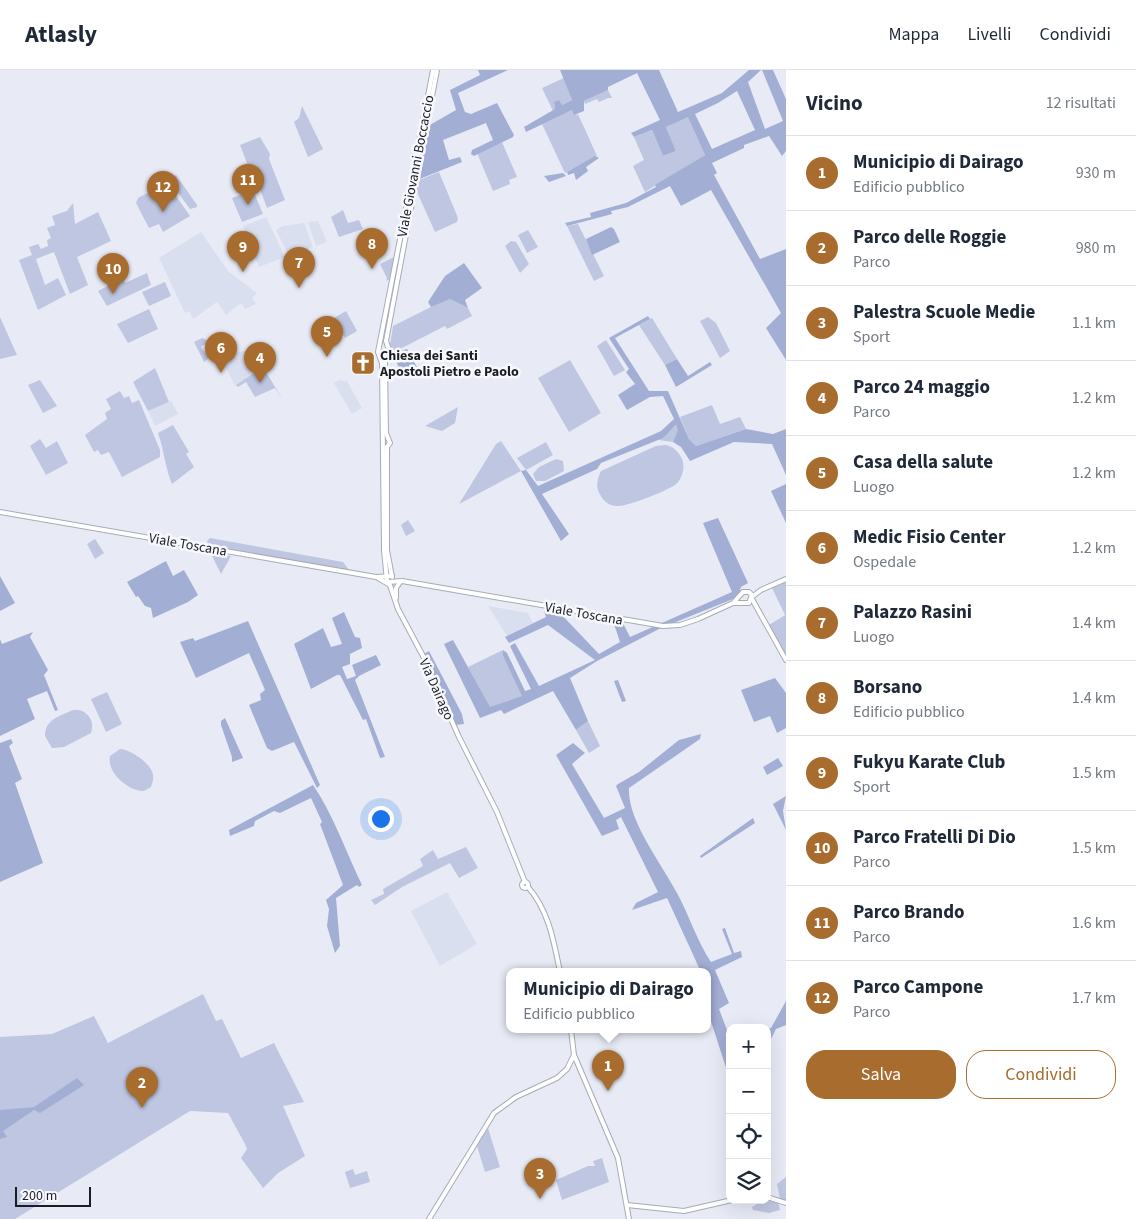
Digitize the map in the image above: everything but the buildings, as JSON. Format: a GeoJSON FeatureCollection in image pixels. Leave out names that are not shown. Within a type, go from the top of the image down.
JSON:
{"type":"FeatureCollection","features":[{"type":"Feature","properties":{"kind":"street","name":"Viale Giovanni Boccaccio"},"geometry":{"type":"LineString","coordinates":[[390,579],[384,550],[386,433],[383,358],[378,354],[433,70]]}},
{"type":"Feature","properties":{"kind":"street","name":"Viale Giovanni Boccaccio"},"geometry":{"type":"LineString","coordinates":[[383,358],[390,353],[386,348],[388,326],[437,70]]}},
{"type":"Feature","properties":{"kind":"street"},"geometry":{"type":"LineString","coordinates":[[379,349],[386,348]]}},
{"type":"Feature","properties":{"kind":"street","name":"Viale Giovanni Boccaccio"},"geometry":{"type":"LineString","coordinates":[[385,441],[390,444],[387,447],[387,551],[390,579]]}},
{"type":"Feature","properties":{"kind":"street"},"geometry":{"type":"LineString","coordinates":[[385,441],[387,447]]}},
{"type":"Feature","properties":{"kind":"street","name":"Viale Toscana"},"geometry":{"type":"LineString","coordinates":[[0,512],[661,626],[690,622],[733,603],[743,592],[761,590]]}},
{"type":"Feature","properties":{"kind":"street","name":"Via Dairago"},"geometry":{"type":"LineString","coordinates":[[390,579],[396,606],[423,656],[459,737],[484,786],[525,882],[523,886],[528,887],[538,900],[547,919],[559,968]]}},
{"type":"Feature","properties":{"kind":"street","name":"Viale Toscana"},"geometry":{"type":"LineString","coordinates":[[733,603],[744,603],[761,590],[786,579]]}},
{"type":"Feature","properties":{"kind":"street"},"geometry":{"type":"LineString","coordinates":[[396,606],[396,588],[401,581]]}},
{"type":"Feature","properties":{"kind":"street"},"geometry":{"type":"LineString","coordinates":[[748,592],[786,660]]}},
{"type":"Feature","properties":{"kind":"street"},"geometry":{"type":"LineString","coordinates":[[740,596],[744,603],[751,606],[762,617]]}},
{"type":"Feature","properties":{"kind":"street"},"geometry":{"type":"LineString","coordinates":[[571,1033],[574,1055],[616,1154],[629,1219]]}},
{"type":"Feature","properties":{"kind":"street"},"geometry":{"type":"LineString","coordinates":[[429,1219],[494,1112],[516,1096],[556,1080],[565,1071],[574,1055]]}},
{"type":"Feature","properties":{"kind":"street"},"geometry":{"type":"LineString","coordinates":[[771,1198],[786,1204]]}},
{"type":"Feature","properties":{"kind":"street"},"geometry":{"type":"LineString","coordinates":[[627,1205],[684,1211],[726,1201]]}},
{"type":"Feature","properties":{"kind":"shaded area"},"geometry":{"type":"Polygon","coordinates":[[[478,70],[508,70],[458,93],[465,112],[471,114],[497,103],[514,135],[513,137],[474,156],[471,154],[472,150],[493,140],[486,123],[443,140],[449,160],[460,157],[462,162],[417,180],[428,126],[456,110],[450,90],[480,75],[478,70]]]}},
{"type":"Feature","properties":{"kind":"shaded area"},"geometry":{"type":"Polygon","coordinates":[[[560,70],[659,70],[678,112],[722,93],[749,70],[761,70],[748,82],[765,129],[783,121],[762,70],[773,70],[786,99],[786,151],[782,156],[769,136],[744,145],[744,148],[712,163],[717,173],[714,175],[760,259],[786,249],[786,360],[766,328],[781,313],[711,190],[681,206],[670,186],[628,207],[611,211],[612,214],[567,226],[565,223],[591,217],[590,213],[626,203],[656,187],[655,185],[705,155],[688,117],[666,127],[676,151],[663,156],[652,130],[634,137],[631,133],[660,120],[637,73],[584,101],[584,111],[574,115],[572,110],[526,132],[524,127],[555,109],[554,102],[559,100],[562,105],[572,100],[560,70]],[[737,91],[695,114],[712,149],[755,130],[737,91]]]}},
{"type":"Feature","properties":{"kind":"shaded area"},"geometry":{"type":"Polygon","coordinates":[[[564,78],[572,100],[562,105],[554,103],[555,109],[553,111],[542,88],[564,78]]]}},
{"type":"Feature","properties":{"kind":"shaded area"},"geometry":{"type":"Polygon","coordinates":[[[608,90],[612,98],[599,102],[597,99],[585,104],[584,101],[608,90]]]}},
{"type":"Feature","properties":{"kind":"shaded area"},"geometry":{"type":"Polygon","coordinates":[[[302,106],[323,149],[308,157],[294,122],[299,118],[302,106]]]}},
{"type":"Feature","properties":{"kind":"shaded area"},"geometry":{"type":"Polygon","coordinates":[[[572,110],[576,115],[578,114],[597,156],[565,173],[542,124],[572,110]]]}},
{"type":"Feature","properties":{"kind":"shaded area"},"geometry":{"type":"Polygon","coordinates":[[[688,116],[705,155],[645,192],[633,166],[644,160],[634,137],[652,130],[663,156],[676,151],[666,127],[688,116]]]}},
{"type":"Feature","properties":{"kind":"shaded area"},"geometry":{"type":"Polygon","coordinates":[[[260,137],[270,154],[269,159],[285,200],[267,208],[258,184],[255,184],[240,145],[260,137]]]}},
{"type":"Feature","properties":{"kind":"shaded area"},"geometry":{"type":"Polygon","coordinates":[[[502,142],[517,177],[509,180],[510,184],[493,191],[477,153],[502,142]]]}},
{"type":"Feature","properties":{"kind":"shaded area"},"geometry":{"type":"Polygon","coordinates":[[[595,156],[599,158],[586,167],[588,171],[576,180],[574,173],[568,175],[567,172],[595,156]]]}},
{"type":"Feature","properties":{"kind":"shaded area"},"geometry":{"type":"Polygon","coordinates":[[[439,172],[458,218],[457,222],[435,232],[417,192],[419,180],[439,172]]]}},
{"type":"Feature","properties":{"kind":"shaded area"},"geometry":{"type":"Polygon","coordinates":[[[563,173],[566,176],[549,182],[544,176],[563,173]]]}},
{"type":"Feature","properties":{"kind":"shaded area"},"geometry":{"type":"Polygon","coordinates":[[[176,175],[197,207],[190,209],[169,180],[176,175]]]}},
{"type":"Feature","properties":{"kind":"shaded area"},"geometry":{"type":"Polygon","coordinates":[[[167,183],[190,216],[163,232],[159,224],[149,228],[136,203],[138,198],[167,183]]]}},
{"type":"Feature","properties":{"kind":"shaded area"},"geometry":{"type":"Polygon","coordinates":[[[253,190],[263,214],[242,222],[232,198],[253,190]]]}},
{"type":"Feature","properties":{"kind":"shaded area"},"geometry":{"type":"Polygon","coordinates":[[[73,203],[75,224],[98,212],[111,241],[77,257],[88,285],[70,294],[54,252],[36,259],[45,285],[58,278],[66,295],[38,310],[19,260],[32,255],[29,247],[38,244],[41,249],[48,246],[47,240],[51,238],[47,228],[55,225],[52,216],[67,211],[73,203]]]}},
{"type":"Feature","properties":{"kind":"shaded area"},"geometry":{"type":"Polygon","coordinates":[[[343,210],[348,223],[359,220],[363,229],[339,237],[331,217],[343,210]]]}},
{"type":"Feature","properties":{"kind":"shaded area"},"geometry":{"type":"Polygon","coordinates":[[[266,217],[285,257],[259,267],[243,226],[266,217]]]}},
{"type":"Feature","properties":{"kind":"shaded area"},"geometry":{"type":"Polygon","coordinates":[[[318,221],[327,242],[316,246],[308,222],[318,221]]]}},
{"type":"Feature","properties":{"kind":"shaded area"},"geometry":{"type":"Polygon","coordinates":[[[304,223],[313,247],[289,256],[276,230],[283,226],[304,223]]]}},
{"type":"Feature","properties":{"kind":"shaded area"},"geometry":{"type":"Polygon","coordinates":[[[578,224],[604,276],[594,281],[567,226],[578,224]]]}},
{"type":"Feature","properties":{"kind":"shaded area"},"geometry":{"type":"Polygon","coordinates":[[[611,227],[614,229],[620,242],[592,255],[586,239],[611,227]]]}},
{"type":"Feature","properties":{"kind":"shaded area"},"geometry":{"type":"Polygon","coordinates":[[[528,230],[538,247],[527,253],[518,235],[528,230]]]}},
{"type":"Feature","properties":{"kind":"shaded area"},"geometry":{"type":"Polygon","coordinates":[[[201,232],[228,271],[257,293],[252,298],[256,304],[245,309],[241,303],[226,315],[217,302],[193,319],[189,311],[185,313],[159,258],[201,232]]]}},
{"type":"Feature","properties":{"kind":"shaded area"},"geometry":{"type":"Polygon","coordinates":[[[511,241],[516,242],[529,264],[520,273],[505,246],[511,241]]]}},
{"type":"Feature","properties":{"kind":"shaded area"},"geometry":{"type":"Polygon","coordinates":[[[394,257],[390,279],[386,281],[387,278],[380,264],[394,257]]]}},
{"type":"Feature","properties":{"kind":"shaded area"},"geometry":{"type":"Polygon","coordinates":[[[464,263],[482,288],[465,300],[468,308],[450,299],[431,307],[428,302],[445,276],[464,263]]]}},
{"type":"Feature","properties":{"kind":"shaded area"},"geometry":{"type":"Polygon","coordinates":[[[147,273],[151,285],[107,306],[98,291],[119,280],[123,279],[125,283],[147,273]]]}},
{"type":"Feature","properties":{"kind":"shaded area"},"geometry":{"type":"Polygon","coordinates":[[[165,282],[171,296],[149,306],[142,292],[165,282]]]}},
{"type":"Feature","properties":{"kind":"shaded area"},"geometry":{"type":"Polygon","coordinates":[[[450,299],[468,308],[472,316],[447,329],[445,326],[398,350],[392,350],[390,344],[393,326],[450,299]]]}},
{"type":"Feature","properties":{"kind":"shaded area"},"geometry":{"type":"Polygon","coordinates":[[[149,309],[158,329],[128,343],[117,324],[149,309]]]}},
{"type":"Feature","properties":{"kind":"shaded area"},"geometry":{"type":"Polygon","coordinates":[[[346,311],[357,331],[345,338],[334,318],[346,311]]]}},
{"type":"Feature","properties":{"kind":"shaded area"},"geometry":{"type":"Polygon","coordinates":[[[648,316],[650,319],[615,338],[649,391],[668,391],[689,439],[696,446],[746,429],[773,434],[786,429],[786,475],[772,444],[734,442],[690,461],[681,447],[673,442],[678,430],[676,425],[663,438],[601,463],[597,469],[542,494],[569,534],[561,541],[521,471],[526,470],[538,486],[661,431],[674,419],[663,396],[650,397],[627,410],[618,395],[635,384],[626,372],[629,369],[609,338],[648,316]]]}},
{"type":"Feature","properties":{"kind":"shaded area"},"geometry":{"type":"Polygon","coordinates":[[[0,317],[17,355],[0,359],[0,317]]]}},
{"type":"Feature","properties":{"kind":"shaded area"},"geometry":{"type":"Polygon","coordinates":[[[708,317],[716,323],[730,351],[720,358],[700,321],[708,317]]]}},
{"type":"Feature","properties":{"kind":"shaded area"},"geometry":{"type":"Polygon","coordinates":[[[652,318],[677,359],[665,365],[639,325],[652,318]]]}},
{"type":"Feature","properties":{"kind":"shaded area"},"geometry":{"type":"Polygon","coordinates":[[[202,338],[207,340],[214,355],[211,357],[207,344],[203,345],[201,347],[209,358],[204,362],[194,342],[202,338]]]}},
{"type":"Feature","properties":{"kind":"shaded area"},"geometry":{"type":"Polygon","coordinates":[[[606,340],[625,370],[614,376],[597,346],[606,340]]]}},
{"type":"Feature","properties":{"kind":"shaded area"},"geometry":{"type":"Polygon","coordinates":[[[407,349],[417,367],[403,376],[392,353],[407,349]]]}},
{"type":"Feature","properties":{"kind":"shaded area"},"geometry":{"type":"Polygon","coordinates":[[[250,350],[252,354],[249,359],[257,371],[235,386],[220,356],[250,350]]]}},
{"type":"Feature","properties":{"kind":"shaded area"},"geometry":{"type":"Polygon","coordinates":[[[677,359],[688,376],[710,362],[712,365],[676,387],[665,365],[677,359]]]}},
{"type":"Feature","properties":{"kind":"shaded area"},"geometry":{"type":"Polygon","coordinates":[[[570,360],[601,413],[569,432],[538,378],[570,360]]]}},
{"type":"Feature","properties":{"kind":"shaded area"},"geometry":{"type":"Polygon","coordinates":[[[263,367],[283,400],[275,388],[255,397],[246,382],[238,387],[236,385],[263,367]]]}},
{"type":"Feature","properties":{"kind":"shaded area"},"geometry":{"type":"Polygon","coordinates":[[[155,368],[169,402],[148,411],[133,382],[155,368]]]}},
{"type":"Feature","properties":{"kind":"shaded area"},"geometry":{"type":"Polygon","coordinates":[[[40,380],[57,406],[43,413],[28,385],[40,380]]]}},
{"type":"Feature","properties":{"kind":"shaded area"},"geometry":{"type":"Polygon","coordinates":[[[339,380],[347,381],[362,408],[352,414],[334,383],[339,380]]]}},
{"type":"Feature","properties":{"kind":"shaded area"},"geometry":{"type":"Polygon","coordinates":[[[120,391],[124,398],[129,396],[132,403],[139,400],[160,450],[160,457],[122,477],[109,452],[101,455],[98,450],[94,452],[85,435],[107,419],[105,413],[111,409],[106,399],[120,391]]]}},
{"type":"Feature","properties":{"kind":"shaded area"},"geometry":{"type":"Polygon","coordinates":[[[171,401],[178,414],[155,426],[148,411],[171,401]]]}},
{"type":"Feature","properties":{"kind":"shaded area"},"geometry":{"type":"Polygon","coordinates":[[[712,405],[720,424],[740,417],[746,429],[696,446],[689,439],[680,417],[712,405]]]}},
{"type":"Feature","properties":{"kind":"shaded area"},"geometry":{"type":"Polygon","coordinates":[[[458,407],[455,423],[442,431],[425,426],[458,407]]]}},
{"type":"Feature","properties":{"kind":"shaded area"},"geometry":{"type":"Polygon","coordinates":[[[173,425],[189,452],[186,454],[194,467],[172,484],[158,433],[173,425]]]}},
{"type":"Feature","properties":{"kind":"shaded area"},"geometry":{"type":"Polygon","coordinates":[[[677,425],[679,430],[673,442],[659,440],[677,425]]]}},
{"type":"Feature","properties":{"kind":"shaded area"},"geometry":{"type":"Polygon","coordinates":[[[40,439],[46,448],[57,441],[68,463],[46,475],[30,446],[40,439]]]}},
{"type":"Feature","properties":{"kind":"shaded area"},"geometry":{"type":"Polygon","coordinates":[[[501,441],[521,471],[459,504],[496,444],[501,441]]]}},
{"type":"Feature","properties":{"kind":"shaded area"},"geometry":{"type":"Polygon","coordinates":[[[546,442],[553,455],[526,470],[517,458],[546,442]]]}},
{"type":"Feature","properties":{"kind":"shaded area"},"geometry":{"type":"Polygon","coordinates":[[[666,445],[673,448],[683,460],[682,476],[675,485],[664,491],[622,506],[612,505],[604,500],[597,487],[601,471],[656,446],[666,445]]]}},
{"type":"Feature","properties":{"kind":"shaded area"},"geometry":{"type":"Polygon","coordinates":[[[556,459],[563,461],[564,471],[545,481],[536,481],[533,474],[539,467],[556,459]]]}},
{"type":"Feature","properties":{"kind":"shaded area"},"geometry":{"type":"Polygon","coordinates":[[[786,484],[786,523],[771,491],[786,484]]]}},
{"type":"Feature","properties":{"kind":"shaded area"},"geometry":{"type":"Polygon","coordinates":[[[718,518],[748,583],[741,587],[738,597],[661,628],[597,661],[570,678],[588,721],[576,730],[553,691],[504,714],[501,710],[480,718],[444,644],[453,640],[490,707],[522,696],[503,656],[503,650],[507,653],[525,691],[531,689],[510,646],[515,643],[539,686],[595,660],[548,625],[509,643],[505,637],[546,617],[544,611],[559,612],[599,654],[620,642],[613,621],[623,623],[630,637],[732,592],[703,523],[718,518]]]}},
{"type":"Feature","properties":{"kind":"shaded area"},"geometry":{"type":"Polygon","coordinates":[[[408,520],[415,531],[406,536],[401,525],[408,520]]]}},
{"type":"Feature","properties":{"kind":"shaded area"},"geometry":{"type":"Polygon","coordinates":[[[210,538],[343,562],[349,570],[209,546],[207,541],[210,538]]]}},
{"type":"Feature","properties":{"kind":"shaded area"},"geometry":{"type":"Polygon","coordinates":[[[95,539],[104,553],[95,559],[87,544],[95,539]]]}},
{"type":"Feature","properties":{"kind":"shaded area"},"geometry":{"type":"Polygon","coordinates":[[[210,552],[231,556],[221,574],[210,552]]]}},
{"type":"Feature","properties":{"kind":"shaded area"},"geometry":{"type":"Polygon","coordinates":[[[166,561],[173,576],[184,570],[198,595],[188,602],[153,618],[151,608],[145,606],[138,596],[136,597],[127,582],[166,561]]]}},
{"type":"Feature","properties":{"kind":"shaded area"},"geometry":{"type":"Polygon","coordinates":[[[0,576],[15,603],[0,611],[0,576]]]}},
{"type":"Feature","properties":{"kind":"shaded area"},"geometry":{"type":"Polygon","coordinates":[[[786,582],[786,657],[769,625],[785,615],[772,588],[786,582]]]}},
{"type":"Feature","properties":{"kind":"shaded area"},"geometry":{"type":"Polygon","coordinates":[[[488,606],[528,613],[533,623],[507,636],[488,606]]]}},
{"type":"Feature","properties":{"kind":"shaded area"},"geometry":{"type":"Polygon","coordinates":[[[344,612],[355,637],[360,638],[362,648],[350,654],[350,664],[342,667],[347,679],[356,676],[352,665],[376,655],[381,665],[355,680],[385,757],[380,758],[366,719],[363,720],[340,675],[311,689],[294,644],[323,628],[331,647],[342,644],[332,618],[344,612]]]}},
{"type":"Feature","properties":{"kind":"shaded area"},"geometry":{"type":"Polygon","coordinates":[[[248,621],[320,785],[317,788],[294,742],[272,751],[267,748],[249,705],[261,700],[260,694],[265,690],[249,653],[196,678],[180,642],[193,638],[195,641],[248,621]]]}},
{"type":"Feature","properties":{"kind":"shaded area"},"geometry":{"type":"Polygon","coordinates":[[[33,632],[30,637],[48,670],[44,675],[58,710],[55,711],[47,691],[27,699],[35,719],[0,736],[0,639],[2,644],[33,632]]]}},
{"type":"Feature","properties":{"kind":"shaded area"},"geometry":{"type":"Polygon","coordinates":[[[503,650],[503,656],[523,696],[490,708],[468,667],[503,650]]]}},
{"type":"Feature","properties":{"kind":"shaded area"},"geometry":{"type":"Polygon","coordinates":[[[429,651],[462,714],[464,724],[455,725],[424,654],[429,651]]]}},
{"type":"Feature","properties":{"kind":"shaded area"},"geometry":{"type":"Polygon","coordinates":[[[775,678],[786,693],[786,728],[777,733],[770,716],[754,722],[741,690],[775,678]]]}},
{"type":"Feature","properties":{"kind":"shaded area"},"geometry":{"type":"Polygon","coordinates":[[[618,680],[626,701],[622,702],[614,681],[618,680]]]}},
{"type":"Feature","properties":{"kind":"shaded area"},"geometry":{"type":"Polygon","coordinates":[[[107,692],[122,724],[106,732],[91,699],[107,692]]]}},
{"type":"Feature","properties":{"kind":"shaded area"},"geometry":{"type":"Polygon","coordinates":[[[73,710],[82,711],[89,716],[92,724],[91,733],[64,747],[52,748],[45,736],[50,722],[58,716],[73,710]]]}},
{"type":"Feature","properties":{"kind":"shaded area"},"geometry":{"type":"Polygon","coordinates":[[[225,718],[243,758],[232,762],[221,725],[221,721],[225,718]]]}},
{"type":"Feature","properties":{"kind":"shaded area"},"geometry":{"type":"Polygon","coordinates":[[[588,721],[600,746],[589,753],[576,730],[588,721]]]}},
{"type":"Feature","properties":{"kind":"shaded area"},"geometry":{"type":"Polygon","coordinates":[[[701,734],[700,739],[629,788],[630,801],[639,828],[677,893],[711,962],[732,954],[722,929],[725,928],[734,953],[741,951],[742,957],[715,970],[729,1003],[719,1009],[726,1027],[726,1068],[711,1021],[711,968],[699,968],[667,898],[632,910],[636,903],[658,892],[621,817],[616,820],[619,829],[602,836],[556,755],[573,743],[585,753],[572,764],[604,818],[625,808],[616,786],[639,772],[679,740],[701,734]]]}},
{"type":"Feature","properties":{"kind":"shaded area"},"geometry":{"type":"Polygon","coordinates":[[[11,739],[13,743],[9,746],[22,779],[15,783],[43,863],[0,882],[0,743],[11,739]]]}},
{"type":"Feature","properties":{"kind":"shaded area"},"geometry":{"type":"Polygon","coordinates":[[[120,749],[135,754],[149,766],[153,776],[151,787],[144,791],[132,788],[115,774],[110,762],[110,756],[120,749]]]}},
{"type":"Feature","properties":{"kind":"shaded area"},"geometry":{"type":"Polygon","coordinates":[[[778,758],[783,766],[767,775],[763,767],[778,758]]]}},
{"type":"Feature","properties":{"kind":"shaded area"},"geometry":{"type":"Polygon","coordinates":[[[313,785],[333,821],[362,885],[359,887],[357,885],[336,898],[340,946],[335,953],[327,926],[329,909],[326,900],[343,885],[320,824],[322,822],[311,798],[280,813],[274,811],[255,821],[254,826],[230,836],[229,830],[313,785]]]}},
{"type":"Feature","properties":{"kind":"shaded area"},"geometry":{"type":"Polygon","coordinates":[[[786,796],[783,811],[786,830],[773,804],[786,796]]]}},
{"type":"Feature","properties":{"kind":"shaded area"},"geometry":{"type":"Polygon","coordinates":[[[753,818],[755,823],[701,858],[700,856],[753,818]]]}},
{"type":"Feature","properties":{"kind":"shaded area"},"geometry":{"type":"Polygon","coordinates":[[[466,847],[478,868],[459,878],[450,863],[402,887],[375,905],[371,900],[384,894],[383,889],[423,866],[420,859],[433,850],[438,859],[466,847]]]}},
{"type":"Feature","properties":{"kind":"shaded area"},"geometry":{"type":"Polygon","coordinates":[[[447,892],[477,944],[440,966],[411,911],[447,892]]]}},
{"type":"Feature","properties":{"kind":"shaded area"},"geometry":{"type":"Polygon","coordinates":[[[203,994],[216,1021],[222,1019],[241,1058],[274,1043],[304,1102],[283,1106],[305,1156],[278,1173],[263,1188],[241,1158],[247,1149],[228,1113],[190,1111],[15,1219],[0,1219],[0,1037],[52,1034],[94,1016],[108,1043],[203,994]]]}},
{"type":"Feature","properties":{"kind":"shaded area"},"geometry":{"type":"Polygon","coordinates":[[[786,1001],[786,1025],[776,1029],[771,1039],[771,1028],[786,1001]]]}},
{"type":"Feature","properties":{"kind":"shaded area"},"geometry":{"type":"Polygon","coordinates":[[[77,1078],[84,1085],[40,1113],[34,1110],[3,1131],[7,1137],[0,1139],[0,1110],[34,1107],[77,1078]]]}},
{"type":"Feature","properties":{"kind":"shaded area"},"geometry":{"type":"Polygon","coordinates":[[[488,1128],[500,1167],[485,1172],[477,1146],[488,1128]]]}},
{"type":"Feature","properties":{"kind":"shaded area"},"geometry":{"type":"Polygon","coordinates":[[[602,1158],[609,1182],[562,1200],[556,1180],[588,1166],[595,1166],[593,1161],[602,1158]]]}},
{"type":"Feature","properties":{"kind":"shaded area"},"geometry":{"type":"Polygon","coordinates":[[[353,1169],[355,1175],[367,1171],[370,1182],[350,1188],[345,1172],[353,1169]]]}},
{"type":"Feature","properties":{"kind":"shaded area"},"geometry":{"type":"Polygon","coordinates":[[[786,1177],[786,1201],[780,1199],[777,1184],[786,1177]]]}},
{"type":"Feature","properties":{"kind":"shaded area"},"geometry":{"type":"Polygon","coordinates":[[[771,1199],[778,1202],[780,1210],[769,1213],[753,1210],[752,1207],[757,1204],[771,1204],[771,1199]]]}},
{"type":"Feature","properties":{"kind":"place","name":"Parco Brando"},"geometry":{"type":"Point","coordinates":[248,205]}},
{"type":"Feature","properties":{"kind":"place","name":"Parco Campone"},"geometry":{"type":"Point","coordinates":[163,212]}},
{"type":"Feature","properties":{"kind":"place","name":"Borsano"},"geometry":{"type":"Point","coordinates":[372,269]}},
{"type":"Feature","properties":{"kind":"place","name":"Fukyu Karate Club"},"geometry":{"type":"Point","coordinates":[243,272]}},
{"type":"Feature","properties":{"kind":"place","name":"Palazzo Rasini"},"geometry":{"type":"Point","coordinates":[299,288]}},
{"type":"Feature","properties":{"kind":"place","name":"Parco Fratelli Di Dio"},"geometry":{"type":"Point","coordinates":[113,294]}},
{"type":"Feature","properties":{"kind":"place","name":"Casa della salute"},"geometry":{"type":"Point","coordinates":[327,357]}},
{"type":"Feature","properties":{"kind":"place","name":"Chiesa dei Santi Apostoli Pietro e Paolo"},"geometry":{"type":"Point","coordinates":[363,363]}},
{"type":"Feature","properties":{"kind":"place","name":"Medic Fisio Center"},"geometry":{"type":"Point","coordinates":[221,373]}},
{"type":"Feature","properties":{"kind":"place","name":"Parco 24 maggio"},"geometry":{"type":"Point","coordinates":[260,383]}},
{"type":"Feature","properties":{"kind":"place","name":"Municipio di Dairago"},"geometry":{"type":"Point","coordinates":[608,1091]}},
{"type":"Feature","properties":{"kind":"place","name":"Parco delle Roggie"},"geometry":{"type":"Point","coordinates":[142,1108]}},
{"type":"Feature","properties":{"kind":"place","name":"Palestra Scuole Medie"},"geometry":{"type":"Point","coordinates":[540,1199]}}]}
